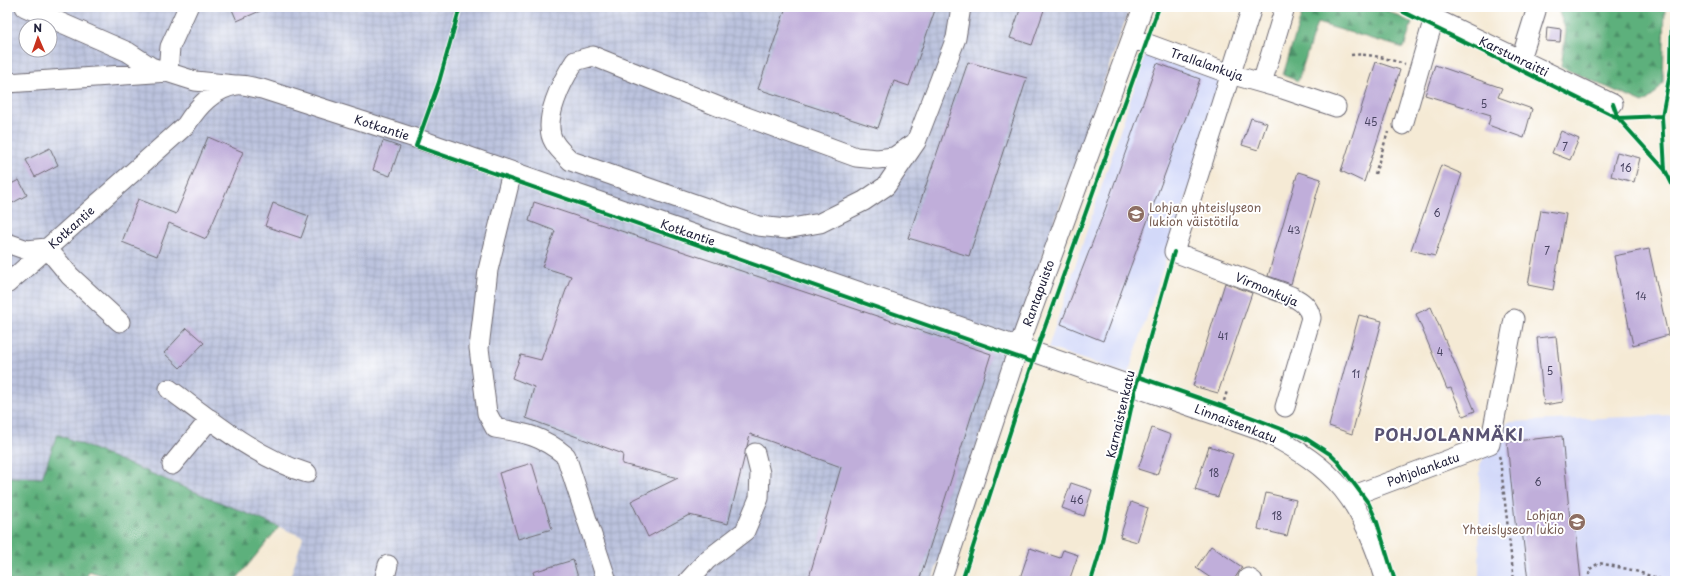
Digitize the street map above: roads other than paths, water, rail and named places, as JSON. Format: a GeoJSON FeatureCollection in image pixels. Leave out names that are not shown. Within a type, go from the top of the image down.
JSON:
{"type":"FeatureCollection","features":[{"type":"Feature","properties":{"kind":"street"},"geometry":{"type":"LineString","coordinates":[[25,7],[128,52],[151,67],[195,81],[238,85]]}},
{"type":"Feature","properties":{"kind":"street"},"geometry":{"type":"LineString","coordinates":[[168,72],[170,47],[188,7]]}},
{"type":"Feature","properties":{"kind":"street"},"geometry":{"type":"LineString","coordinates":[[916,142],[894,157],[856,157],[722,108],[592,56],[575,60],[564,77],[550,117],[553,141],[571,161],[758,226],[786,229],[820,223],[864,201],[886,186],[916,142],[956,38],[961,7]]}},
{"type":"Feature","properties":{"kind":"street","name":"Rantapuisto"},"geometry":{"type":"LineString","coordinates":[[941,581],[1019,346],[1143,7]]}},
{"type":"Feature","properties":{"kind":"street"},"geometry":{"type":"LineString","coordinates":[[1230,74],[1252,7]]}},
{"type":"Feature","properties":{"kind":"street"},"geometry":{"type":"LineString","coordinates":[[1262,83],[1285,7]]}},
{"type":"Feature","properties":{"kind":"street","name":"Karstunraitti"},"geometry":{"type":"LineString","coordinates":[[1416,7],[1434,18],[1613,104]]}},
{"type":"Feature","properties":{"kind":"street"},"geometry":{"type":"LineString","coordinates":[[1521,59],[1536,8]]}},
{"type":"Feature","properties":{"kind":"street"},"geometry":{"type":"LineString","coordinates":[[1403,125],[1434,18]]}},
{"type":"Feature","properties":{"kind":"street","name":"Trallalankuja"},"geometry":{"type":"LineString","coordinates":[[1132,38],[1230,74],[1283,89],[1336,107]]}},
{"type":"Feature","properties":{"kind":"street"},"geometry":{"type":"LineString","coordinates":[[7,83],[168,72]]}},
{"type":"Feature","properties":{"kind":"street","name":"Virmonkuja"},"geometry":{"type":"LineString","coordinates":[[1230,74],[1174,252],[1291,296],[1307,306],[1311,318],[1285,407]]}},
{"type":"Feature","properties":{"kind":"street","name":"Kotkantie"},"geometry":{"type":"LineString","coordinates":[[7,284],[186,125],[205,100],[220,90],[238,85],[262,89],[512,172],[1019,346]]}},
{"type":"Feature","properties":{"kind":"street"},"geometry":{"type":"LineString","coordinates":[[512,172],[488,270],[479,348],[487,413],[495,428],[526,433],[550,443],[566,456],[607,581]]}},
{"type":"Feature","properties":{"kind":"street"},"geometry":{"type":"LineString","coordinates":[[7,243],[27,250],[47,248],[70,276],[120,322]]}},
{"type":"Feature","properties":{"kind":"street","name":"Pohjolankatu"},"geometry":{"type":"LineString","coordinates":[[1349,497],[1490,444],[1514,319]]}},
{"type":"Feature","properties":{"kind":"street","name":"Linnaistenkatu"},"geometry":{"type":"LineString","coordinates":[[1019,346],[1262,431],[1294,447],[1330,474],[1358,510],[1386,581]]}},
{"type":"Feature","properties":{"kind":"street"},"geometry":{"type":"LineString","coordinates":[[169,389],[231,434],[286,466],[308,473]]}},
{"type":"Feature","properties":{"kind":"street"},"geometry":{"type":"LineString","coordinates":[[172,465],[210,419]]}},
{"type":"Feature","properties":{"kind":"street"},"geometry":{"type":"LineString","coordinates":[[688,581],[707,560],[745,531],[759,498],[760,473],[755,453]]}},
{"type":"Feature","properties":{"kind":"place","name":"Lohjan yhteislyseon lukion väistötila"},"geometry":{"type":"Point","coordinates":[1136,214]}},
{"type":"Feature","properties":{"kind":"place","name":"Lohjan Yhteislyseon lukio"},"geometry":{"type":"Point","coordinates":[1577,522]}},
{"type":"Feature","properties":{"kind":"district","name":"POHJOLANMÄKI"},"geometry":{"type":"Point","coordinates":[1449,434]}}]}
